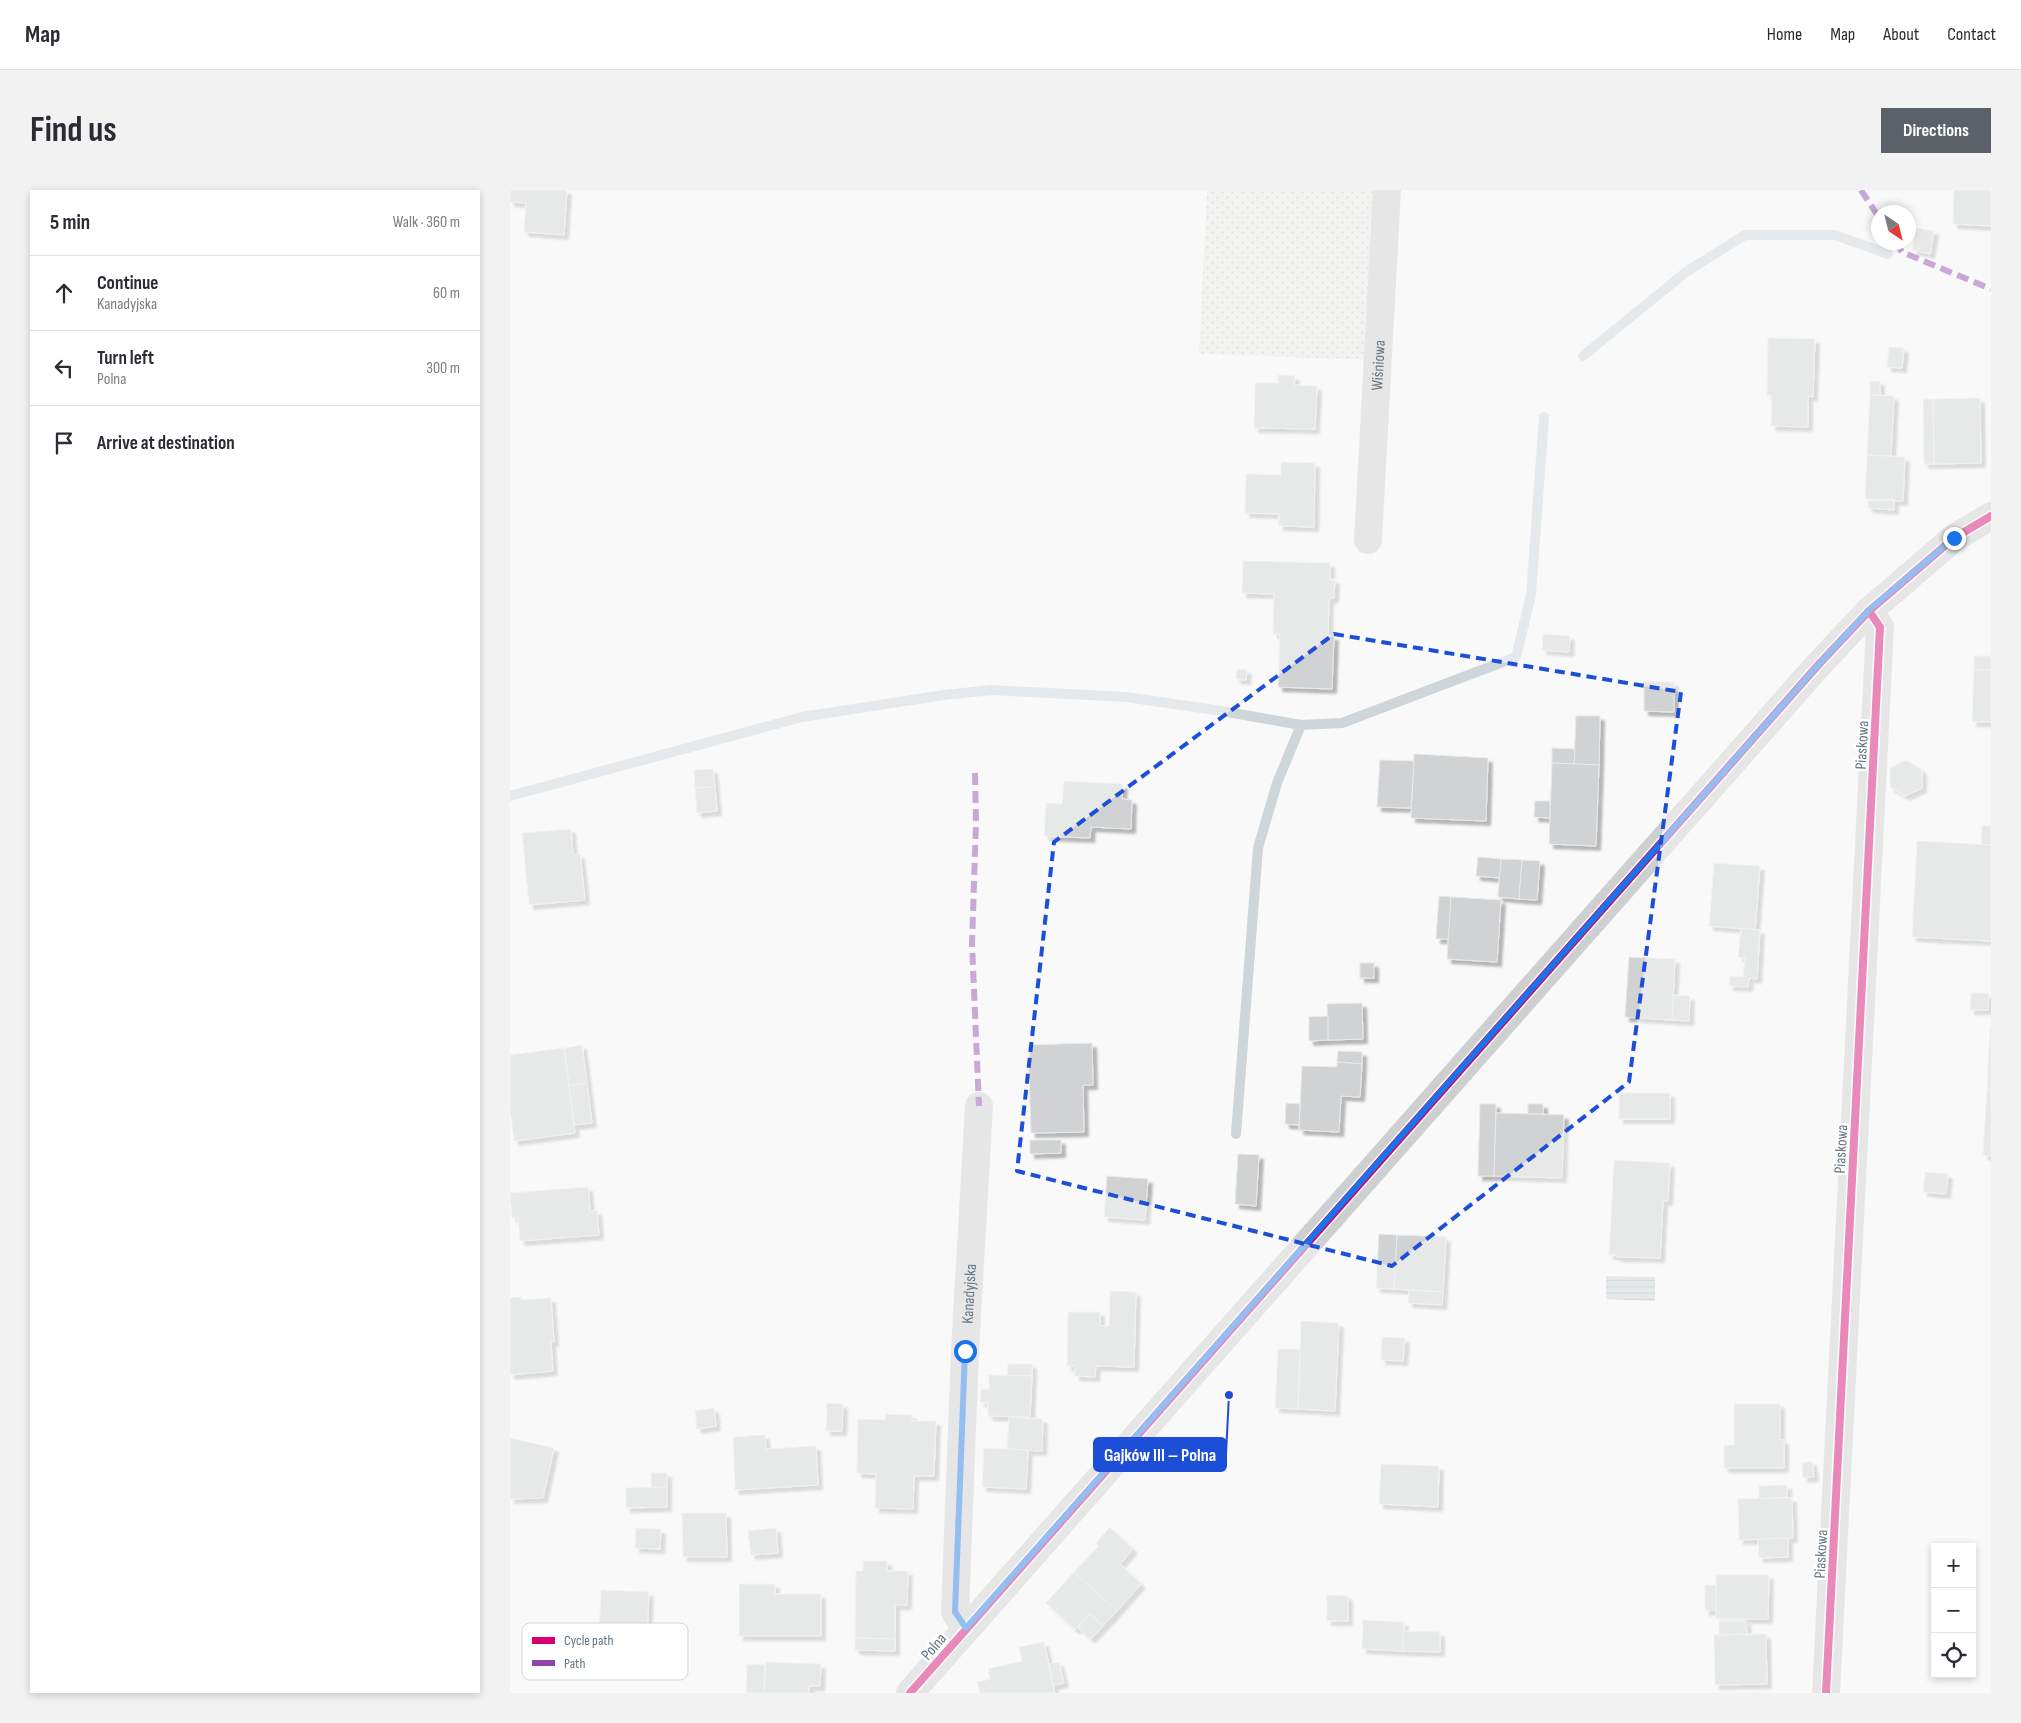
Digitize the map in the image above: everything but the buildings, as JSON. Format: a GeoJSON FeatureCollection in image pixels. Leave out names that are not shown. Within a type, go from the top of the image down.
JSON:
{"type":"FeatureCollection","features":[{"type":"Feature","properties":{"kind":"street","name":"Wiśniowa"},"geometry":{"type":"LineString","coordinates":[[1368,540],[1386,190]]}},
{"type":"Feature","properties":{"kind":"street","name":"Polna"},"geometry":{"type":"LineString","coordinates":[[910,1693],[1869,610],[1954,538],[1991,516]]}},
{"type":"Feature","properties":{"kind":"street","name":"Piaskowa"},"geometry":{"type":"LineString","coordinates":[[1826,1693],[1880,627],[1869,610]]}},
{"type":"Feature","properties":{"kind":"street","name":"Kanadyjska"},"geometry":{"type":"LineString","coordinates":[[966,1628],[955,1612],[965,1351],[979,1106]]}},
{"type":"Feature","properties":{"kind":"highlighted area"},"geometry":{"type":"Polygon","coordinates":[[[1334,634],[1681,692],[1629,1082],[1392,1266],[1017,1171],[1054,842],[1334,634]]]}},
{"type":"Feature","properties":{"kind":"shaded area"},"geometry":{"type":"Polygon","coordinates":[[[1207,190],[1373,190],[1368,360],[1199,354],[1207,190]]]}},
{"type":"Feature","properties":{"kind":"shaded area"},"geometry":{"type":"Polygon","coordinates":[[[1606,1276],[1655,1277],[1655,1301],[1606,1299],[1606,1276]]]}},
{"type":"Feature","properties":{"kind":"waterway"},"geometry":{"type":"LineString","coordinates":[[1583,356],[1686,272],[1745,235],[1835,235],[1888,254]]}},
{"type":"Feature","properties":{"kind":"waterway"},"geometry":{"type":"LineString","coordinates":[[510,796],[802,717],[944,695],[991,690],[1126,697],[1301,725],[1342,723],[1516,657],[1531,595],[1544,417]]}},
{"type":"Feature","properties":{"kind":"waterway"},"geometry":{"type":"LineString","coordinates":[[1236,1134],[1258,848],[1277,783],[1301,725]]}},
{"type":"Feature","properties":{"kind":"marked path"},"geometry":{"type":"LineString","coordinates":[[1861,190],[1871,205]]}},
{"type":"Feature","properties":{"kind":"marked path"},"geometry":{"type":"LineString","coordinates":[[1901,250],[1991,289]]}},
{"type":"Feature","properties":{"kind":"marked path"},"geometry":{"type":"LineString","coordinates":[[975,773],[976,822],[972,944],[979,1106]]}},
{"type":"Feature","properties":{"kind":"cycle path"},"geometry":{"type":"LineString","coordinates":[[910,1693],[1820,663],[1869,611],[1954,538],[1991,516]]}},
{"type":"Feature","properties":{"kind":"cycle path"},"geometry":{"type":"LineString","coordinates":[[1826,1693],[1880,627],[1869,611]]}},
{"type":"Feature","properties":{"kind":"place","name":"Gajków III – Polna"},"geometry":{"type":"Point","coordinates":[1229,1395]}},
{"type":"Feature","properties":{"kind":"route"},"geometry":{"type":"LineString","coordinates":[[965,1351],[955,1612],[966,1628],[1820,663],[1869,610],[1954,538]]}}]}
